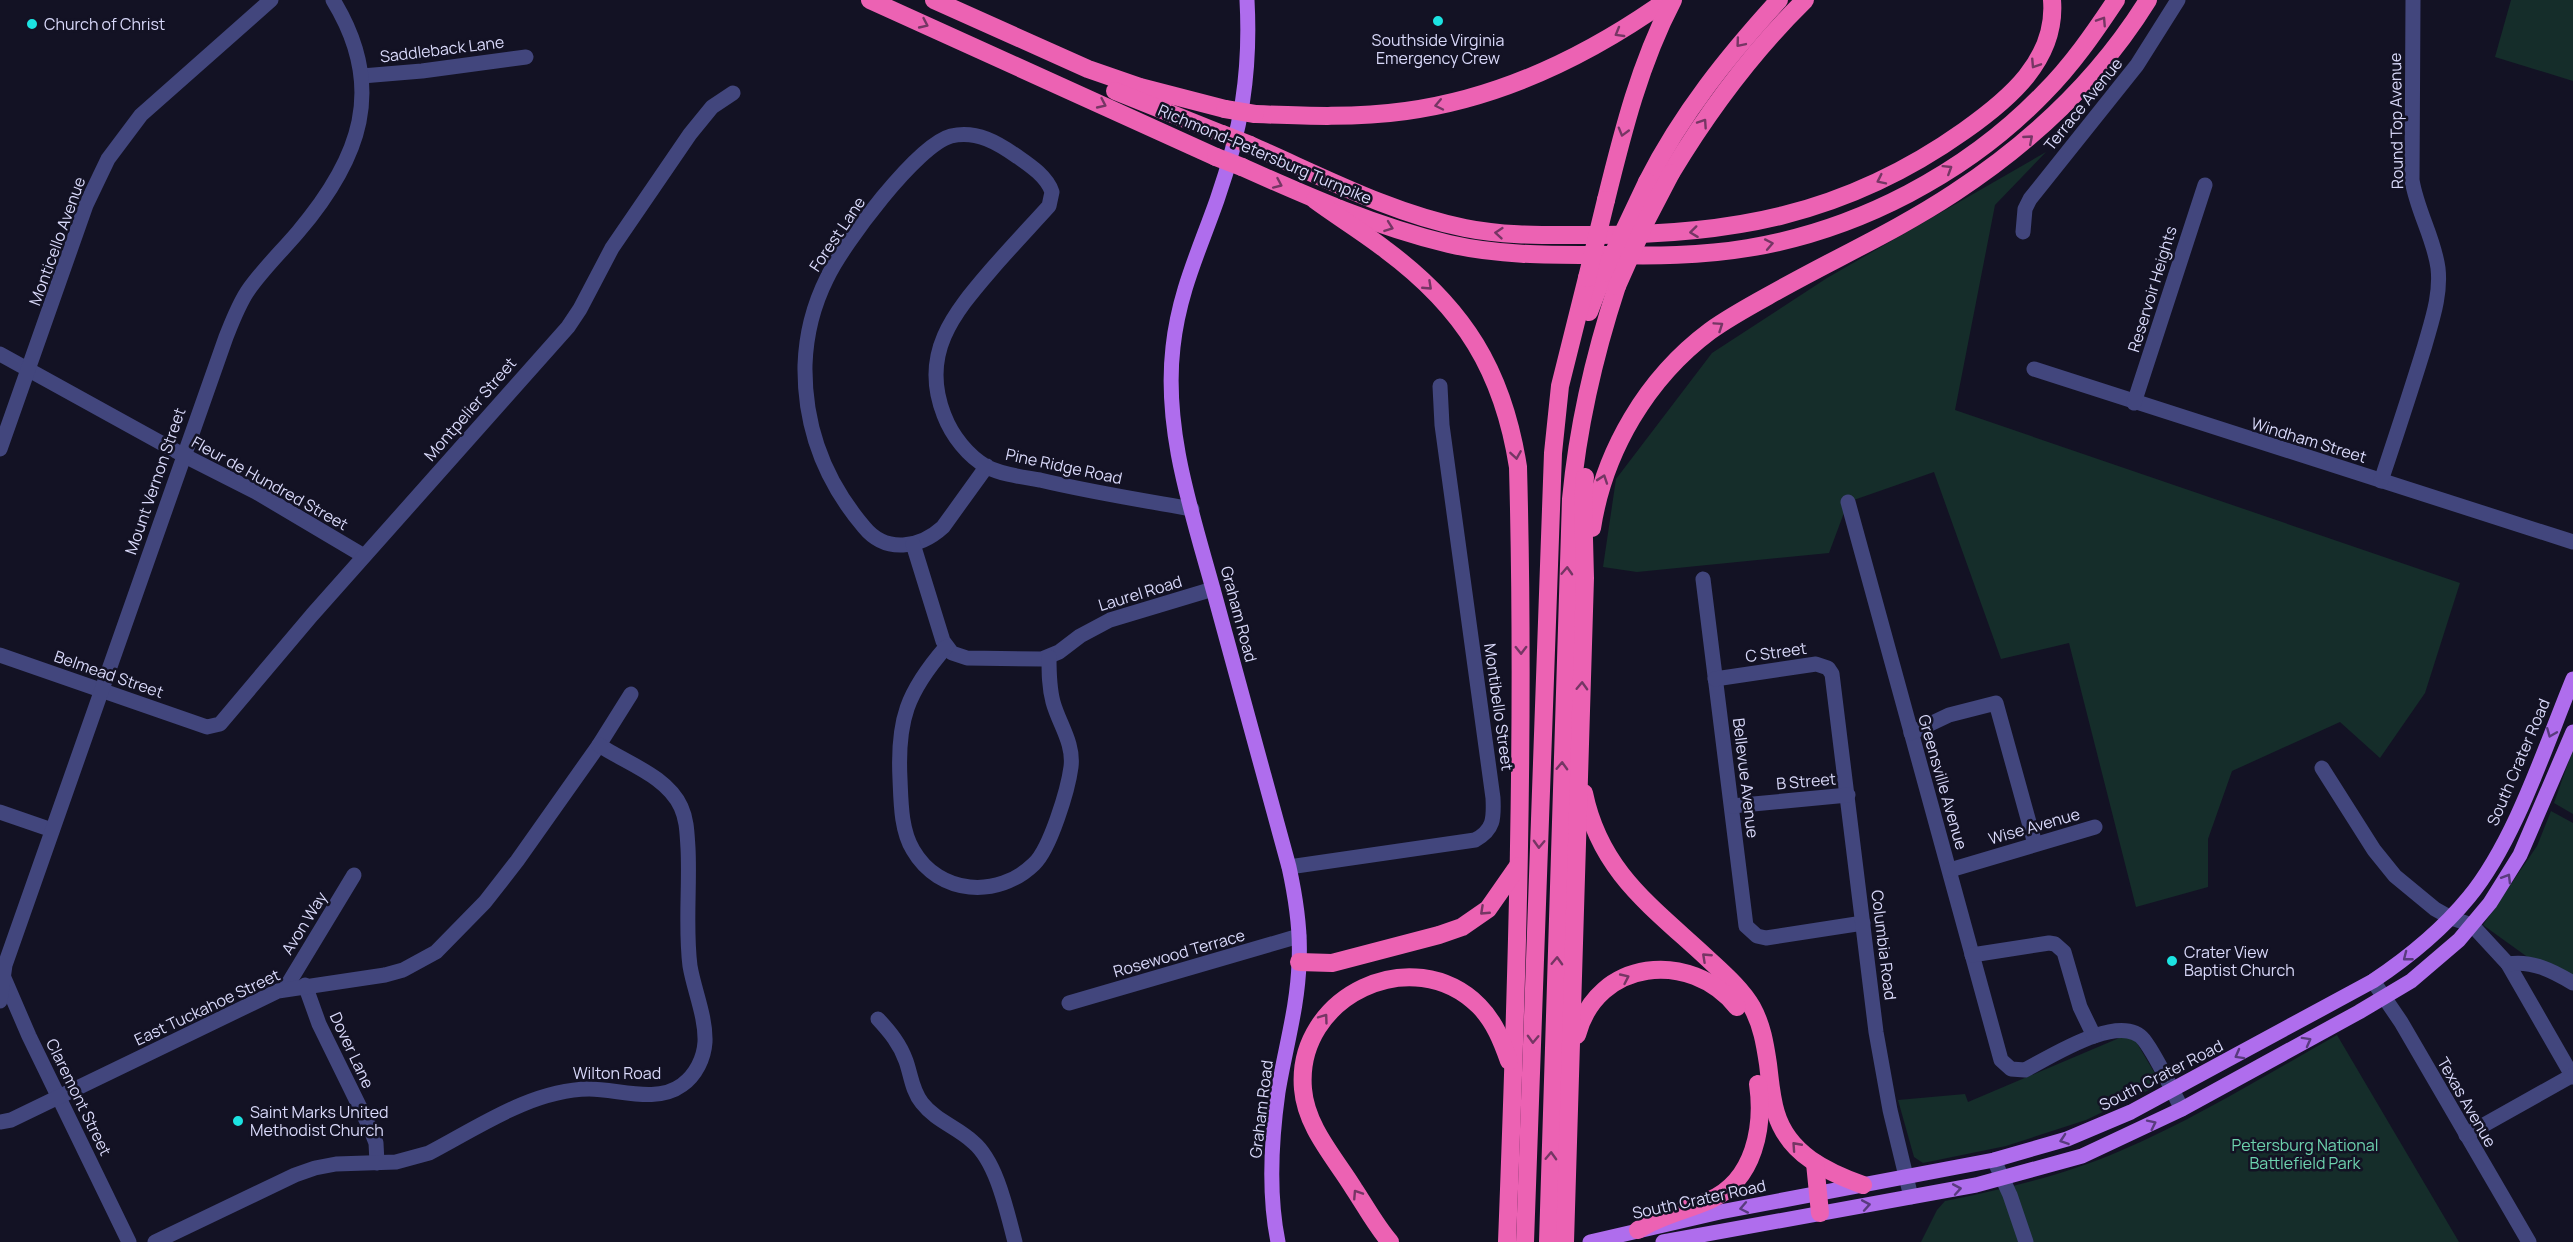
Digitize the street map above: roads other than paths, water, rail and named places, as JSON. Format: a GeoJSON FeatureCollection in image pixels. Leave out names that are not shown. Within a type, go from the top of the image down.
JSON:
{"type":"FeatureCollection","features":[{"type":"Feature","properties":{"kind":"highway","name":"Richmond-Petersburg Turnpike"},"geometry":{"type":"LineString","coordinates":[[870,0],[1315,200],[1425,238],[1486,251],[1528,255],[1674,256],[1728,251],[1806,235],[1882,205],[1926,184],[1976,151],[2046,92],[2073,61],[2116,0]]}},
{"type":"Feature","properties":{"kind":"highway","name":"Richmond-Petersburg Turnpike"},"geometry":{"type":"LineString","coordinates":[[934,0],[1088,69],[1140,87],[1225,109],[1256,114],[1320,116],[1405,112],[1475,97],[1562,63],[1626,29],[1667,0]]}},
{"type":"Feature","properties":{"kind":"highway"},"geometry":{"type":"LineString","coordinates":[[1507,1242],[1517,1215],[1553,453],[1595,275],[1606,200],[1639,76],[1658,29],[1673,0]]}},
{"type":"Feature","properties":{"kind":"highway"},"geometry":{"type":"LineString","coordinates":[[1595,275],[1665,147],[1692,104],[1716,72],[1779,0]]}},
{"type":"Feature","properties":{"kind":"highway"},"geometry":{"type":"LineString","coordinates":[[1565,1242],[1557,1215],[1570,499],[1582,411],[1605,321],[1617,286],[1646,221],[1671,173],[1709,113],[1757,52],[1806,0]]}},
{"type":"Feature","properties":{"kind":"highway"},"geometry":{"type":"LineString","coordinates":[[1757,52],[1817,0]]}},
{"type":"Feature","properties":{"kind":"highway"},"geometry":{"type":"LineString","coordinates":[[1041,49],[1086,79],[1250,145],[1377,200],[1464,228],[1523,235],[1622,236],[1688,233],[1734,227],[1808,209],[1875,183],[1912,164],[1974,124],[1999,104],[2032,70],[2041,56],[2051,28],[2052,0]]}},
{"type":"Feature","properties":{"kind":"highway"},"geometry":{"type":"LineString","coordinates":[[1585,578],[1596,504],[1610,461],[1639,408],[1667,372],[1710,332],[1734,315],[1952,195],[2020,147],[2091,78],[2113,52],[2148,0]]}},
{"type":"Feature","properties":{"kind":"highway"},"geometry":{"type":"LineString","coordinates":[[1315,200],[1386,250],[1446,302],[1474,339],[1499,387],[1510,422],[1518,467],[1521,651],[1513,1075],[1517,1215],[1525,1242]]}},
{"type":"Feature","properties":{"kind":"highway"},"geometry":{"type":"LineString","coordinates":[[1548,1242],[1557,1215],[1571,1057],[1585,578],[1583,500],[1593,410],[1605,351],[1605,321]]}},
{"type":"Feature","properties":{"kind":"highway"},"geometry":{"type":"LineString","coordinates":[[1519,791],[1534,694],[1547,575]]}},
{"type":"Feature","properties":{"kind":"highway"},"geometry":{"type":"LineString","coordinates":[[1579,766],[1596,833],[1615,869],[1634,890],[1724,974],[1751,1006],[1763,1034],[1776,1114],[1787,1136],[1815,1163],[1835,1175],[1863,1185]]}},
{"type":"Feature","properties":{"kind":"highway"},"geometry":{"type":"LineString","coordinates":[[1299,962],[1332,963],[1461,927],[1488,909],[1518,864]]}},
{"type":"Feature","properties":{"kind":"highway"},"geometry":{"type":"LineString","coordinates":[[1571,1057],[1581,1021],[1592,1002],[1617,981],[1645,971],[1684,971],[1711,982],[1729,997],[1748,1025],[1753,1039],[1761,1107],[1759,1134],[1750,1158],[1733,1182],[1712,1200],[1656,1218],[1638,1230]]}},
{"type":"Feature","properties":{"kind":"highway"},"geometry":{"type":"LineString","coordinates":[[1390,1242],[1309,1115],[1303,1088],[1305,1059],[1310,1043],[1324,1016],[1348,995],[1381,980],[1410,977],[1438,981],[1467,995],[1490,1018],[1503,1043],[1513,1075]]}},
{"type":"Feature","properties":{"kind":"highway"},"geometry":{"type":"LineString","coordinates":[[1815,1163],[1816,1194],[1820,1213]]}},
{"type":"Feature","properties":{"kind":"main road","name":"Graham Road"},"geometry":{"type":"LineString","coordinates":[[1247,0],[1248,67],[1244,101],[1223,180],[1182,294],[1173,349],[1172,392],[1175,436],[1192,509],[1290,867],[1296,902],[1299,962],[1272,1144],[1272,1200],[1278,1242]]}},
{"type":"Feature","properties":{"kind":"main road","name":"South Crater Road"},"geometry":{"type":"LineString","coordinates":[[1590,1242],[1638,1230],[2025,1153],[2102,1126],[2172,1091],[2373,981],[2420,947],[2451,918],[2470,896],[2500,849],[2573,679]]}},
{"type":"Feature","properties":{"kind":"main road"},"geometry":{"type":"LineString","coordinates":[[1663,1242],[2003,1179],[2097,1151],[2182,1110],[2385,997],[2411,981],[2459,940],[2490,903],[2520,855],[2573,732]]}},
{"type":"Feature","properties":{"kind":"street","name":"Monticello Avenue"},"geometry":{"type":"LineString","coordinates":[[0,449],[86,205],[117,145],[141,116],[271,0]]}},
{"type":"Feature","properties":{"kind":"street","name":"Mount Vernon Street"},"geometry":{"type":"LineString","coordinates":[[0,1001],[2,969],[183,455],[240,304],[262,272],[316,210],[347,158],[362,113],[362,76],[352,37],[333,0]]}},
{"type":"Feature","properties":{"kind":"street","name":"Terrace Avenue"},"geometry":{"type":"LineString","coordinates":[[2023,232],[2025,209],[2030,199],[2137,65],[2178,0]]}},
{"type":"Feature","properties":{"kind":"street","name":"Round Top Avenue"},"geometry":{"type":"LineString","coordinates":[[2381,481],[2437,300],[2438,282],[2433,248],[2412,180],[2414,0]]}},
{"type":"Feature","properties":{"kind":"street","name":"Saddleback Lane"},"geometry":{"type":"LineString","coordinates":[[362,76],[422,71],[526,57]]}},
{"type":"Feature","properties":{"kind":"street","name":"Montpelier Street"},"geometry":{"type":"LineString","coordinates":[[207,727],[223,721],[364,556],[568,327],[612,248],[690,134],[712,107],[733,93]]}},
{"type":"Feature","properties":{"kind":"street","name":"Forest Lane"},"geometry":{"type":"LineString","coordinates":[[913,544],[892,545],[874,538],[835,489],[823,465],[810,426],[805,365],[811,323],[819,297],[836,262],[853,236],[913,162],[938,141],[950,137],[974,135],[986,138],[1025,161],[1050,185],[1052,199],[1044,212]]}},
{"type":"Feature","properties":{"kind":"street","name":"Reservoir Heights"},"geometry":{"type":"LineString","coordinates":[[2134,403],[2205,185]]}},
{"type":"Feature","properties":{"kind":"street","name":"Pine Ridge Road"},"geometry":{"type":"LineString","coordinates":[[1044,212],[964,301],[948,327],[936,359],[936,392],[946,421],[965,449],[987,466],[1060,485],[1192,509]]}},
{"type":"Feature","properties":{"kind":"street","name":"Fleur de Hundred Street"},"geometry":{"type":"LineString","coordinates":[[0,354],[183,455],[256,492],[364,556]]}},
{"type":"Feature","properties":{"kind":"street","name":"Windham Street"},"geometry":{"type":"LineString","coordinates":[[2034,369],[2134,403],[2573,542]]}},
{"type":"Feature","properties":{"kind":"street","name":"Montibello Street"},"geometry":{"type":"LineString","coordinates":[[1290,867],[1475,840],[1484,836],[1493,822],[1491,778],[1444,436],[1440,386]]}},
{"type":"Feature","properties":{"kind":"street"},"geometry":{"type":"LineString","coordinates":[[987,466],[943,527],[934,535],[913,544],[946,647],[910,700],[901,726],[898,754],[901,799],[907,836],[919,859],[940,878],[952,884],[973,888],[994,887],[1007,883],[1035,864],[1049,843],[1070,772],[1071,756],[1050,687],[1048,657]]}},
{"type":"Feature","properties":{"kind":"street","name":"Greensville Avenue"},"geometry":{"type":"LineString","coordinates":[[1848,502],[2001,1060],[2011,1069],[2025,1070],[2094,1036]]}},
{"type":"Feature","properties":{"kind":"street","name":"Bellevue Avenue"},"geometry":{"type":"LineString","coordinates":[[1703,579],[1746,926],[1750,932],[1763,938],[1863,923]]}},
{"type":"Feature","properties":{"kind":"street","name":"Laurel Road"},"geometry":{"type":"LineString","coordinates":[[946,647],[952,653],[967,658],[1035,660],[1059,652],[1094,627],[1110,620],[1213,589]]}},
{"type":"Feature","properties":{"kind":"street","name":"Belmead Street"},"geometry":{"type":"LineString","coordinates":[[0,655],[207,727]]}},
{"type":"Feature","properties":{"kind":"street","name":"C Street"},"geometry":{"type":"LineString","coordinates":[[1715,679],[1821,665],[1832,674],[1838,716]]}},
{"type":"Feature","properties":{"kind":"street","name":"East Tuckahoe Street"},"geometry":{"type":"LineString","coordinates":[[0,1122],[11,1120],[285,989],[385,975],[411,966],[436,952],[485,902],[599,745],[631,694]]}},
{"type":"Feature","properties":{"kind":"street"},"geometry":{"type":"LineString","coordinates":[[1911,733],[1948,715],[1996,703],[2035,844]]}},
{"type":"Feature","properties":{"kind":"street","name":"Columbia Road"},"geometry":{"type":"LineString","coordinates":[[1838,716],[1876,1032],[1890,1110],[1911,1197]]}},
{"type":"Feature","properties":{"kind":"street","name":"Wilton Road"},"geometry":{"type":"LineString","coordinates":[[155,1242],[295,1175],[336,1164],[405,1160],[429,1153],[526,1103],[546,1096],[588,1089],[664,1094],[684,1084],[698,1066],[704,1049],[704,1031],[690,963],[689,868],[685,817],[675,797],[666,786],[599,745]]}},
{"type":"Feature","properties":{"kind":"street"},"geometry":{"type":"LineString","coordinates":[[2322,768],[2374,850],[2395,876],[2414,893],[2451,918],[2472,925],[2508,964],[2573,1076],[2466,1135]]}},
{"type":"Feature","properties":{"kind":"street","name":"B Street"},"geometry":{"type":"LineString","coordinates":[[1732,806],[1848,795]]}},
{"type":"Feature","properties":{"kind":"street"},"geometry":{"type":"LineString","coordinates":[[0,812],[52,830]]}},
{"type":"Feature","properties":{"kind":"street","name":"Wise Avenue"},"geometry":{"type":"LineString","coordinates":[[1950,870],[2095,827]]}},
{"type":"Feature","properties":{"kind":"street","name":"Avon Way"},"geometry":{"type":"LineString","coordinates":[[285,989],[354,875]]}},
{"type":"Feature","properties":{"kind":"street","name":"Rosewood Terrace"},"geometry":{"type":"LineString","coordinates":[[1069,1004],[1299,936]]}},
{"type":"Feature","properties":{"kind":"street"},"geometry":{"type":"LineString","coordinates":[[1972,956],[2038,944],[2055,944],[2064,952],[2080,1007],[2094,1036],[2116,1029],[2127,1030],[2139,1035],[2182,1110]]}},
{"type":"Feature","properties":{"kind":"street"},"geometry":{"type":"LineString","coordinates":[[2508,964],[2528,963],[2573,983]]}},
{"type":"Feature","properties":{"kind":"street","name":"Claremont Street"},"geometry":{"type":"LineString","coordinates":[[2,969],[5,983],[129,1242]]}},
{"type":"Feature","properties":{"kind":"street","name":"Texas Avenue"},"geometry":{"type":"LineString","coordinates":[[2373,981],[2385,997],[2529,1242]]}},
{"type":"Feature","properties":{"kind":"street","name":"Dover Lane"},"geometry":{"type":"LineString","coordinates":[[305,985],[319,1024],[371,1130],[376,1143],[377,1163]]}},
{"type":"Feature","properties":{"kind":"street"},"geometry":{"type":"LineString","coordinates":[[878,1019],[901,1048],[915,1091],[921,1102],[930,1112],[966,1136],[982,1151],[990,1164],[1015,1242]]}},
{"type":"Feature","properties":{"kind":"street"},"geometry":{"type":"LineString","coordinates":[[1994,1160],[2026,1242]]}},
{"type":"Feature","properties":{"kind":"place","name":"Southside Virginia Emergency Crew"},"geometry":{"type":"Point","coordinates":[1438,21]}},
{"type":"Feature","properties":{"kind":"place","name":"Church of Christ"},"geometry":{"type":"Point","coordinates":[32,24]}},
{"type":"Feature","properties":{"kind":"place","name":"Crater View Baptist Church"},"geometry":{"type":"Point","coordinates":[2172,961]}},
{"type":"Feature","properties":{"kind":"place","name":"Saint Marks United Methodist Church"},"geometry":{"type":"Point","coordinates":[238,1121]}},
{"type":"Feature","properties":{"kind":"park label","name":"Petersburg National Battlefield Park"},"geometry":{"type":"Point","coordinates":[2305,1154]}}]}
